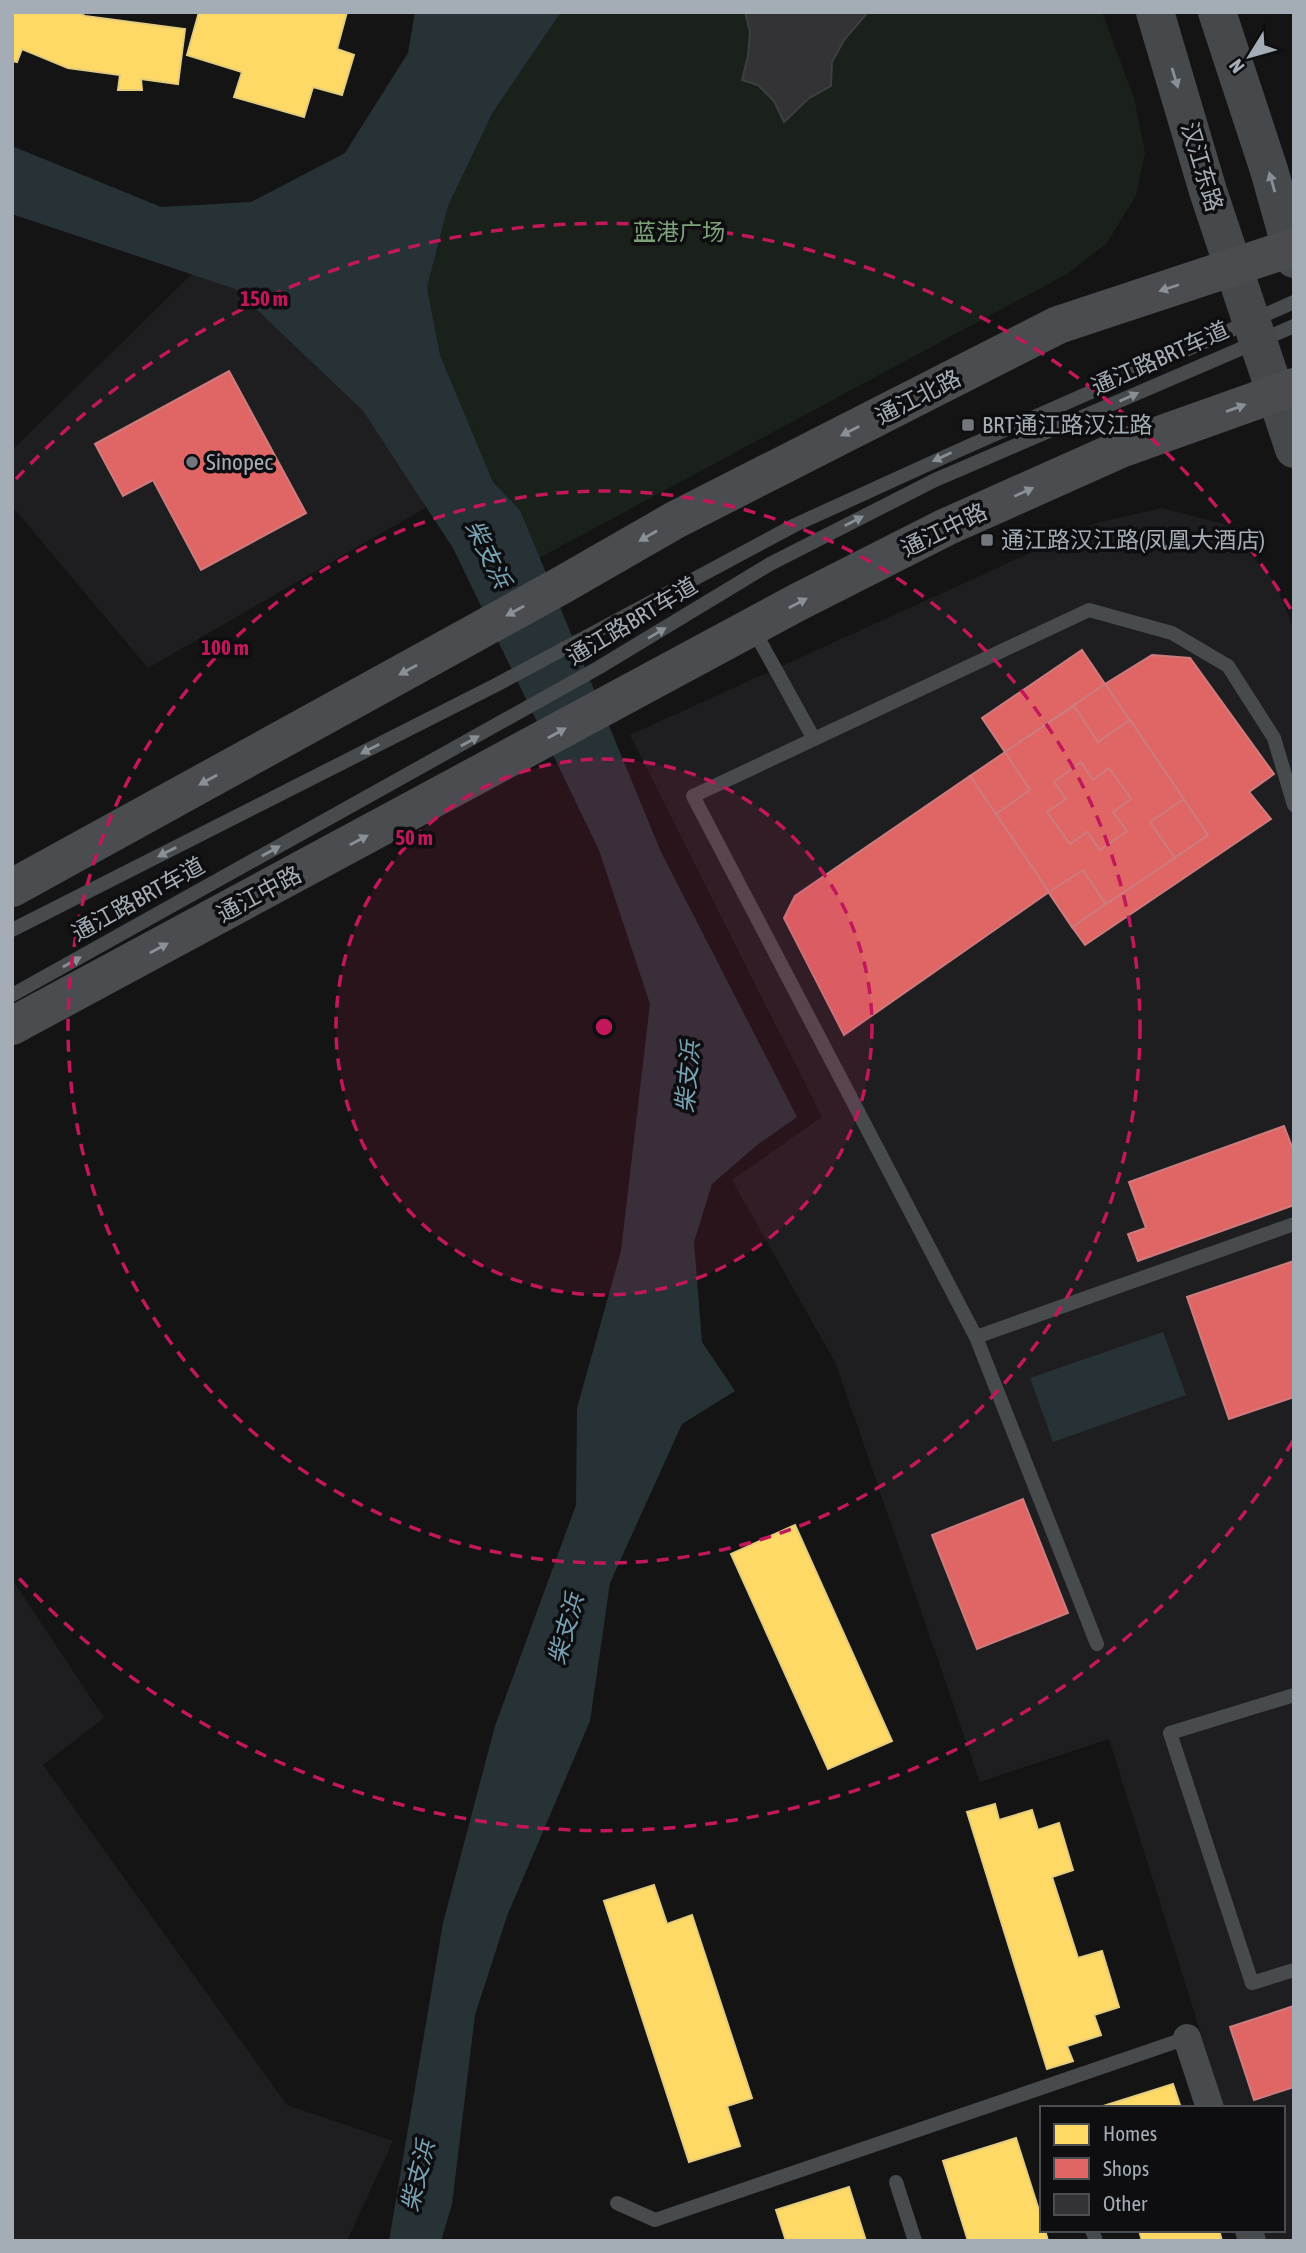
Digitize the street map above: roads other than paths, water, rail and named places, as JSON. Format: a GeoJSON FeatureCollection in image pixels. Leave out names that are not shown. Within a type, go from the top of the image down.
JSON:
{"type":"FeatureCollection","features":[{"type":"Feature","properties":{"kind":"main road","name":"汉江东路"},"geometry":{"type":"LineString","coordinates":[[1155,12],[1255,330],[1285,390],[1294,449]]}},
{"type":"Feature","properties":{"kind":"main road"},"geometry":{"type":"LineString","coordinates":[[1217,12],[1293,251]]}},
{"type":"Feature","properties":{"kind":"main road","name":"通江北路"},"geometry":{"type":"LineString","coordinates":[[12,888],[675,520],[1058,325],[1234,267],[1293,251]]}},
{"type":"Feature","properties":{"kind":"main road","name":"通江中路"},"geometry":{"type":"LineString","coordinates":[[12,1026],[752,627],[946,527],[1098,459],[1285,390]]}},
{"type":"Feature","properties":{"kind":"street"},"geometry":{"type":"LineString","coordinates":[[1187,2038],[1209,2106]]}},
{"type":"Feature","properties":{"kind":"lane","name":"通江路BRT车道"},"geometry":{"type":"LineString","coordinates":[[12,995],[598,668],[770,564],[935,480],[1255,330],[1294,302]]}},
{"type":"Feature","properties":{"kind":"lane","name":"通江路BRT车道"},"geometry":{"type":"LineString","coordinates":[[12,930],[496,685],[795,525],[1255,330],[1294,326]]}},
{"type":"Feature","properties":{"kind":"lane"},"geometry":{"type":"LineString","coordinates":[[1097,1644],[976,1337],[692,796],[1089,610],[1172,633],[1228,666],[1274,738],[1294,804]]}},
{"type":"Feature","properties":{"kind":"lane"},"geometry":{"type":"LineString","coordinates":[[752,627],[814,739]]}},
{"type":"Feature","properties":{"kind":"lane"},"geometry":{"type":"LineString","coordinates":[[976,1337],[1294,1224]]}},
{"type":"Feature","properties":{"kind":"lane"},"geometry":{"type":"LineString","coordinates":[[1294,1695],[1170,1733],[1252,1983],[1294,1970]]}},
{"type":"Feature","properties":{"kind":"lane"},"geometry":{"type":"LineString","coordinates":[[617,2203],[655,2220],[1187,2038]]}},
{"type":"Feature","properties":{"kind":"lane"},"geometry":{"type":"LineString","coordinates":[[896,2182],[915,2241]]}},
{"type":"Feature","properties":{"kind":"water","name":"柴支浜"},"geometry":{"type":"Polygon","coordinates":[[[415,12],[561,12],[493,112],[448,206],[427,287],[440,355],[493,482],[520,510],[661,852],[797,1117],[757,1145],[712,1184],[694,1242],[702,1342],[735,1391],[682,1424],[610,1583],[590,1721],[507,1916],[475,2015],[452,2204],[441,2241],[389,2241],[443,1923],[495,1726],[576,1505],[577,1408],[621,1251],[650,1004],[599,850],[453,548],[363,411],[235,289],[12,214],[12,146],[161,207],[251,202],[345,153],[408,53],[415,12]]]}},
{"type":"Feature","properties":{"kind":"water"},"geometry":{"type":"Polygon","coordinates":[[[1163,1332],[1186,1395],[1053,1442],[1030,1378],[1163,1332]]]}},
{"type":"Feature","properties":{"kind":"place","name":"BRT通江路汉江路"},"geometry":{"type":"Point","coordinates":[968,425]}},
{"type":"Feature","properties":{"kind":"place","name":"Sinopec"},"geometry":{"type":"Point","coordinates":[192,462]}},
{"type":"Feature","properties":{"kind":"place","name":"通江路汉江路(凤凰大酒店)"},"geometry":{"type":"Point","coordinates":[987,540]}},
{"type":"Feature","properties":{"kind":"park label","name":"蓝港广场"},"geometry":{"type":"Point","coordinates":[679,232]}}]}
